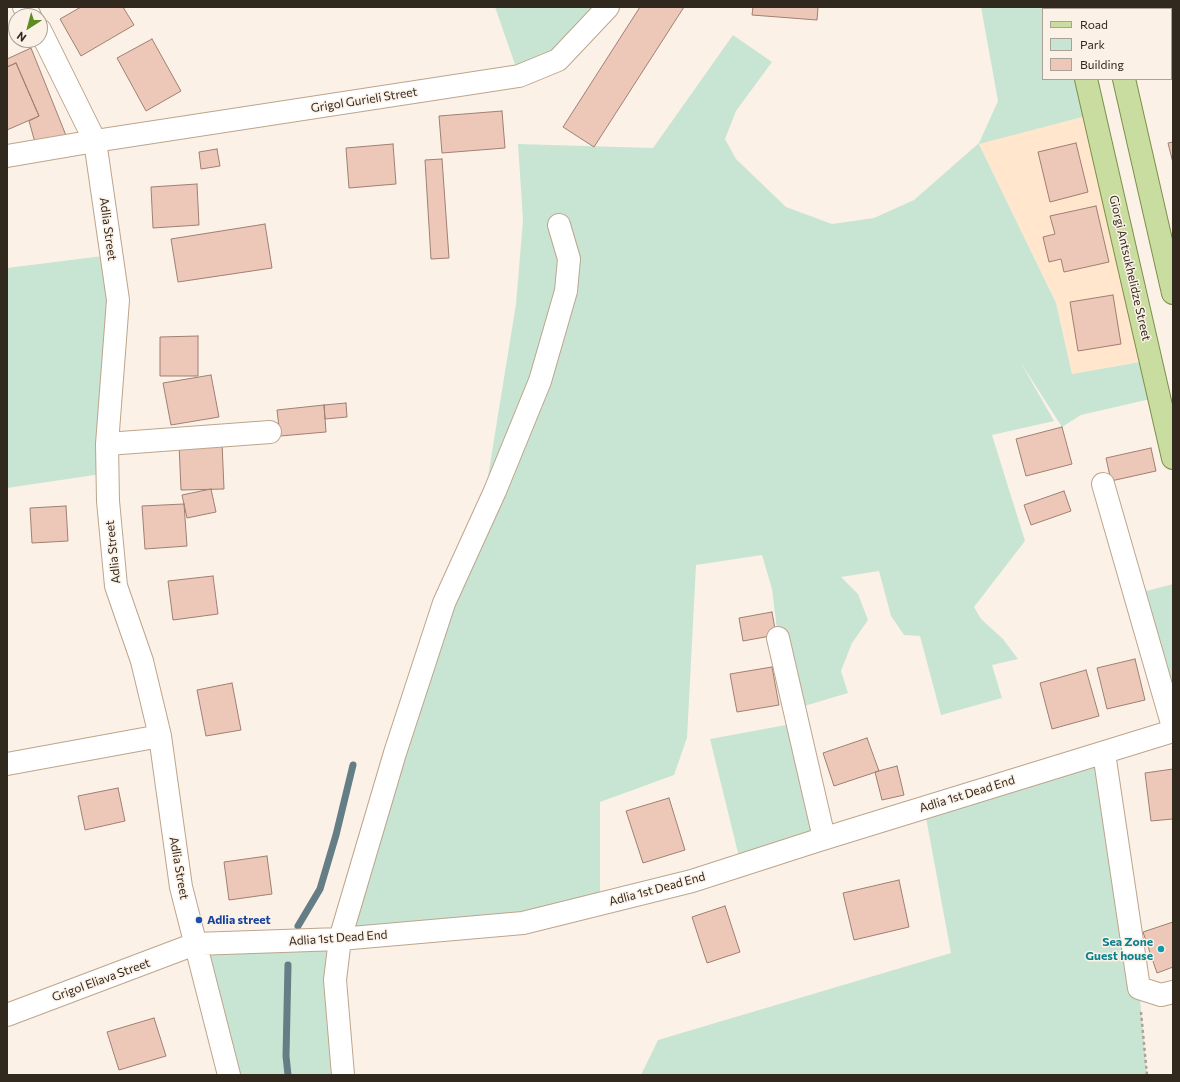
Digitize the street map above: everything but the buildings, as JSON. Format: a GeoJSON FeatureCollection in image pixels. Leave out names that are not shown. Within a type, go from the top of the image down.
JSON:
{"type":"FeatureCollection","features":[{"type":"Feature","properties":{"kind":"main road","name":"Giorgi Antsukhelidze Street"},"geometry":{"type":"LineString","coordinates":[[1086,80],[1173,458]]}},
{"type":"Feature","properties":{"kind":"main road"},"geometry":{"type":"LineString","coordinates":[[1124,80],[1167,240],[1173,294]]}},
{"type":"Feature","properties":{"kind":"street","name":"Grigol Gurieli Street"},"geometry":{"type":"LineString","coordinates":[[7,156],[95,141],[519,76],[558,60],[608,7]]}},
{"type":"Feature","properties":{"kind":"street","name":"Adlia Street"},"geometry":{"type":"LineString","coordinates":[[48,46],[95,141],[118,300],[107,444],[108,501],[116,586],[142,661],[160,736],[181,887],[229,1075]]}},
{"type":"Feature","properties":{"kind":"street"},"geometry":{"type":"LineString","coordinates":[[343,1075],[335,980],[340,939],[395,753],[444,603],[495,491],[540,381],[566,291],[569,259],[559,225]]}},
{"type":"Feature","properties":{"kind":"street"},"geometry":{"type":"LineString","coordinates":[[107,444],[270,432]]}},
{"type":"Feature","properties":{"kind":"street"},"geometry":{"type":"LineString","coordinates":[[1103,484],[1173,727]]}},
{"type":"Feature","properties":{"kind":"street"},"geometry":{"type":"LineString","coordinates":[[778,638],[824,838]]}},
{"type":"Feature","properties":{"kind":"street","name":"Adlia 1st Dead End"},"geometry":{"type":"LineString","coordinates":[[195,944],[340,939],[523,923],[692,881],[824,838],[1173,731]]}},
{"type":"Feature","properties":{"kind":"street"},"geometry":{"type":"LineString","coordinates":[[7,764],[160,736]]}},
{"type":"Feature","properties":{"kind":"street"},"geometry":{"type":"LineString","coordinates":[[1104,753],[1139,988],[1161,995],[1173,992]]}},
{"type":"Feature","properties":{"kind":"street","name":"Grigol Eliava Street"},"geometry":{"type":"LineString","coordinates":[[7,1015],[195,944]]}},
{"type":"Feature","properties":{"kind":"path"},"geometry":{"type":"LineString","coordinates":[[1139,988],[1147,1075]]}},
{"type":"Feature","properties":{"kind":"shaded area"},"geometry":{"type":"Polygon","coordinates":[[[1094,114],[1151,360],[1072,374],[1056,303],[979,143],[1094,114]]]}},
{"type":"Feature","properties":{"kind":"green space"},"geometry":{"type":"Polygon","coordinates":[[[495,7],[608,7],[519,76],[495,7]]]}},
{"type":"Feature","properties":{"kind":"green space"},"geometry":{"type":"Polygon","coordinates":[[[981,7],[1070,7],[1042,8],[1042,80],[1086,80],[1094,114],[979,144],[1056,303],[1072,374],[1151,360],[1159,397],[1081,415],[1062,427],[1021,363],[1054,421],[992,435],[1025,541],[974,607],[981,619],[1003,639],[1018,659],[992,665],[1002,698],[941,715],[920,636],[904,635],[891,616],[879,571],[841,577],[858,594],[868,620],[852,643],[841,671],[848,693],[794,709],[778,638],[772,589],[762,555],[696,565],[687,738],[674,775],[600,802],[600,904],[340,939],[486,489],[516,304],[523,220],[518,144],[653,148],[733,35],[772,62],[736,111],[725,139],[736,159],[786,207],[832,224],[874,218],[914,200],[979,143],[998,101],[981,7]]]}},
{"type":"Feature","properties":{"kind":"green space"},"geometry":{"type":"Polygon","coordinates":[[[111,255],[108,473],[7,488],[7,268],[111,255]]]}},
{"type":"Feature","properties":{"kind":"green space"},"geometry":{"type":"Polygon","coordinates":[[[1173,584],[1173,727],[1135,594],[1173,584]]]}},
{"type":"Feature","properties":{"kind":"green space"},"geometry":{"type":"Polygon","coordinates":[[[797,723],[824,838],[741,865],[710,739],[797,723]]]}},
{"type":"Feature","properties":{"kind":"green space"},"geometry":{"type":"Polygon","coordinates":[[[1104,753],[1139,988],[1147,1075],[641,1075],[658,1040],[951,953],[924,807],[1104,753]]]}},
{"type":"Feature","properties":{"kind":"green space"},"geometry":{"type":"Polygon","coordinates":[[[340,939],[343,1075],[229,1075],[196,945],[340,939]]]}},
{"type":"Feature","properties":{"kind":"waterway"},"geometry":{"type":"LineString","coordinates":[[298,926],[320,889],[336,835],[353,765]]}},
{"type":"Feature","properties":{"kind":"waterway"},"geometry":{"type":"LineString","coordinates":[[288,965],[286,1056],[288,1075]]}},
{"type":"Feature","properties":{"kind":"place","name":"Adlia street"},"geometry":{"type":"Point","coordinates":[199,920]}},
{"type":"Feature","properties":{"kind":"place","name":"Sea Zone Guest house"},"geometry":{"type":"Point","coordinates":[1161,949]}}]}
